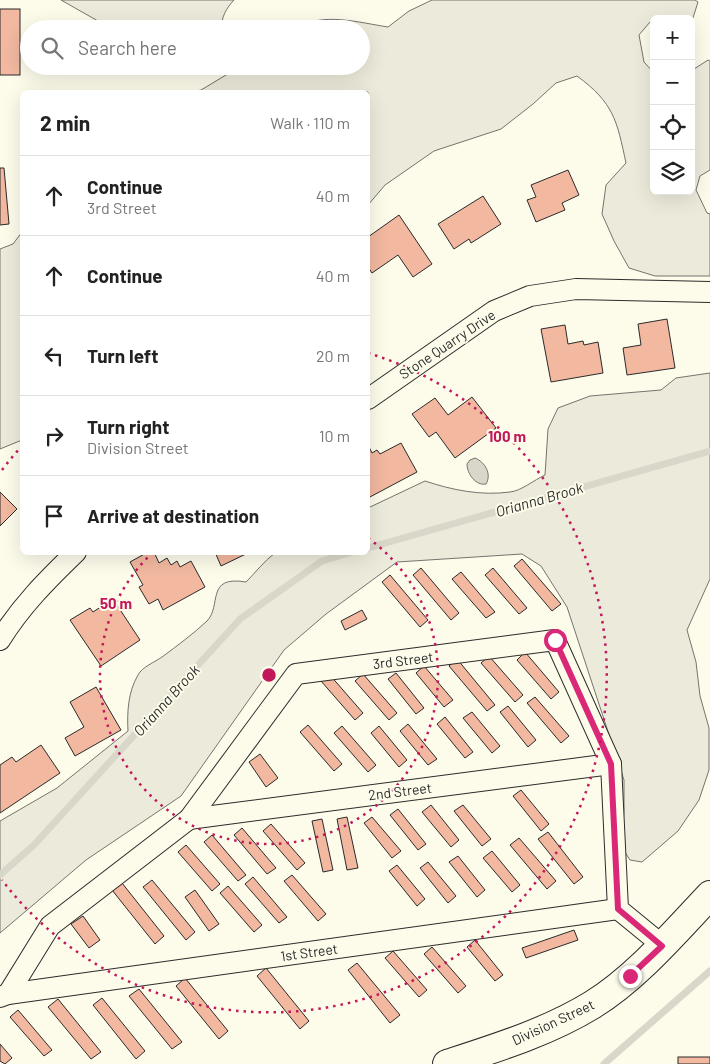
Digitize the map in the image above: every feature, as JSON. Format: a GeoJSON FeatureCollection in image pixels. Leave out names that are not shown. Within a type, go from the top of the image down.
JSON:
{"type":"FeatureCollection","features":[{"type":"Feature","properties":{"kind":"street","name":"Stone Quarry Drive"},"geometry":{"type":"LineString","coordinates":[[370,399],[494,311],[530,296],[576,289],[710,292]]}},
{"type":"Feature","properties":{"kind":"street"},"geometry":{"type":"LineString","coordinates":[[0,640],[10,624],[45,581],[73,555]]}},
{"type":"Feature","properties":{"kind":"street","name":"3rd Street"},"geometry":{"type":"LineString","coordinates":[[189,819],[296,674],[555,640],[611,764]]}},
{"type":"Feature","properties":{"kind":"street"},"geometry":{"type":"LineString","coordinates":[[611,764],[618,909],[662,946]]}},
{"type":"Feature","properties":{"kind":"street","name":"2nd Street"},"geometry":{"type":"LineString","coordinates":[[189,819],[611,764]]}},
{"type":"Feature","properties":{"kind":"street"},"geometry":{"type":"LineString","coordinates":[[4,995],[50,926],[189,819]]}},
{"type":"Feature","properties":{"kind":"street","name":"Division Street"},"geometry":{"type":"LineString","coordinates":[[447,1064],[532,1035],[593,1005],[630,976],[662,946],[710,895]]}},
{"type":"Feature","properties":{"kind":"street","name":"1st Street"},"geometry":{"type":"LineString","coordinates":[[4,995],[618,909]]}},
{"type":"Feature","properties":{"kind":"shaded area"},"geometry":{"type":"Polygon","coordinates":[[[61,0],[234,0],[222,20],[96,20],[61,0]]]}},
{"type":"Feature","properties":{"kind":"shaded area"},"geometry":{"type":"Polygon","coordinates":[[[432,0],[695,0],[698,2],[694,15],[650,15],[650,22],[639,35],[644,62],[650,69],[650,195],[695,195],[695,68],[708,60],[710,61],[710,170],[700,176],[696,190],[707,213],[710,214],[710,276],[655,276],[629,268],[602,214],[606,185],[626,163],[620,135],[606,104],[599,95],[577,76],[556,83],[501,129],[434,151],[385,185],[370,203],[370,90],[201,90],[226,75],[370,75],[370,24],[388,27],[409,11],[432,0]]]}},
{"type":"Feature","properties":{"kind":"shaded area"},"geometry":{"type":"Polygon","coordinates":[[[20,235],[20,441],[0,449],[0,249],[13,244],[20,235]]]}},
{"type":"Feature","properties":{"kind":"shaded area"},"geometry":{"type":"Polygon","coordinates":[[[710,373],[710,579],[687,630],[696,662],[700,696],[709,728],[709,770],[699,800],[678,831],[642,862],[630,860],[621,846],[624,780],[567,607],[541,566],[522,554],[397,562],[326,614],[284,650],[181,796],[86,860],[0,933],[0,821],[57,788],[128,731],[129,702],[132,688],[138,675],[207,621],[214,608],[220,587],[225,583],[233,581],[246,582],[273,555],[370,555],[370,507],[425,481],[477,493],[499,493],[519,490],[545,475],[548,429],[558,408],[590,396],[661,390],[676,378],[710,373]]]}},
{"type":"Feature","properties":{"kind":"shaded area"},"geometry":{"type":"Polygon","coordinates":[[[475,458],[482,462],[487,469],[488,480],[486,484],[476,481],[469,472],[467,464],[475,458]]]}},
{"type":"Feature","properties":{"kind":"building"},"geometry":{"type":"Polygon","coordinates":[[[0,9],[20,9],[20,75],[0,75],[0,9]]]}},
{"type":"Feature","properties":{"kind":"building"},"geometry":{"type":"Polygon","coordinates":[[[0,168],[4,168],[9,224],[0,225],[0,168]]]}},
{"type":"Feature","properties":{"kind":"building"},"geometry":{"type":"Polygon","coordinates":[[[568,170],[579,195],[562,203],[565,210],[536,222],[527,200],[536,197],[531,185],[568,170]]]}},
{"type":"Feature","properties":{"kind":"building"},"geometry":{"type":"Polygon","coordinates":[[[483,196],[501,224],[471,243],[469,239],[454,249],[438,224],[483,196]]]}},
{"type":"Feature","properties":{"kind":"building"},"geometry":{"type":"Polygon","coordinates":[[[399,215],[432,264],[413,277],[398,255],[372,273],[370,270],[370,236],[399,215]]]}},
{"type":"Feature","properties":{"kind":"building"},"geometry":{"type":"Polygon","coordinates":[[[667,319],[675,368],[627,375],[623,348],[641,345],[638,324],[667,319]]]}},
{"type":"Feature","properties":{"kind":"building"},"geometry":{"type":"Polygon","coordinates":[[[565,325],[568,344],[583,341],[584,345],[598,342],[603,373],[551,382],[541,329],[565,325]]]}},
{"type":"Feature","properties":{"kind":"building"},"geometry":{"type":"Polygon","coordinates":[[[472,397],[496,428],[455,458],[436,432],[429,437],[412,414],[435,398],[448,415],[472,397]]]}},
{"type":"Feature","properties":{"kind":"building"},"geometry":{"type":"Polygon","coordinates":[[[401,443],[417,472],[370,497],[370,449],[372,453],[377,450],[380,454],[401,443]]]}},
{"type":"Feature","properties":{"kind":"building"},"geometry":{"type":"Polygon","coordinates":[[[0,492],[17,509],[0,526],[0,492]]]}},
{"type":"Feature","properties":{"kind":"building"},"geometry":{"type":"Polygon","coordinates":[[[143,555],[155,555],[159,563],[167,558],[171,565],[177,561],[180,567],[191,561],[205,587],[163,610],[158,599],[149,604],[139,587],[143,585],[130,562],[143,555]]]}},
{"type":"Feature","properties":{"kind":"building"},"geometry":{"type":"Polygon","coordinates":[[[216,555],[244,555],[221,566],[216,555]]]}},
{"type":"Feature","properties":{"kind":"building"},"geometry":{"type":"Polygon","coordinates":[[[522,559],[561,604],[552,611],[514,566],[522,559]]]}},
{"type":"Feature","properties":{"kind":"building"},"geometry":{"type":"Polygon","coordinates":[[[421,568],[459,613],[451,620],[413,575],[421,568]]]}},
{"type":"Feature","properties":{"kind":"building"},"geometry":{"type":"Polygon","coordinates":[[[493,568],[527,608],[519,614],[485,575],[493,568]]]}},
{"type":"Feature","properties":{"kind":"building"},"geometry":{"type":"Polygon","coordinates":[[[461,572],[495,612],[486,618],[452,579],[461,572]]]}},
{"type":"Feature","properties":{"kind":"building"},"geometry":{"type":"Polygon","coordinates":[[[390,575],[428,620],[420,627],[382,582],[390,575]]]}},
{"type":"Feature","properties":{"kind":"building"},"geometry":{"type":"Polygon","coordinates":[[[113,599],[140,640],[101,666],[70,620],[90,608],[93,612],[113,599]]]}},
{"type":"Feature","properties":{"kind":"building"},"geometry":{"type":"Polygon","coordinates":[[[362,610],[367,619],[345,630],[341,621],[362,610]]]}},
{"type":"Feature","properties":{"kind":"building"},"geometry":{"type":"Polygon","coordinates":[[[525,652],[559,692],[551,699],[517,660],[525,652]]]}},
{"type":"Feature","properties":{"kind":"building"},"geometry":{"type":"Polygon","coordinates":[[[489,656],[523,695],[515,702],[481,663],[489,656]]]}},
{"type":"Feature","properties":{"kind":"building"},"geometry":{"type":"Polygon","coordinates":[[[457,659],[495,705],[487,711],[449,666],[457,659]]]}},
{"type":"Feature","properties":{"kind":"building"},"geometry":{"type":"Polygon","coordinates":[[[424,666],[453,700],[444,707],[416,673],[424,666]]]}},
{"type":"Feature","properties":{"kind":"building"},"geometry":{"type":"Polygon","coordinates":[[[396,673],[424,708],[416,714],[388,679],[396,673]]]}},
{"type":"Feature","properties":{"kind":"building"},"geometry":{"type":"Polygon","coordinates":[[[329,674],[363,713],[355,720],[321,681],[329,674]]]}},
{"type":"Feature","properties":{"kind":"building"},"geometry":{"type":"Polygon","coordinates":[[[363,674],[397,713],[389,720],[355,681],[363,674]]]}},
{"type":"Feature","properties":{"kind":"building"},"geometry":{"type":"Polygon","coordinates":[[[96,687],[121,730],[75,756],[65,738],[84,727],[70,702],[96,687]]]}},
{"type":"Feature","properties":{"kind":"building"},"geometry":{"type":"Polygon","coordinates":[[[535,697],[569,736],[561,743],[527,703],[535,697]]]}},
{"type":"Feature","properties":{"kind":"building"},"geometry":{"type":"Polygon","coordinates":[[[508,706],[536,740],[528,747],[500,712],[508,706]]]}},
{"type":"Feature","properties":{"kind":"building"},"geometry":{"type":"Polygon","coordinates":[[[472,712],[500,746],[492,753],[463,718],[472,712]]]}},
{"type":"Feature","properties":{"kind":"building"},"geometry":{"type":"Polygon","coordinates":[[[445,717],[473,752],[465,758],[437,724],[445,717]]]}},
{"type":"Feature","properties":{"kind":"building"},"geometry":{"type":"Polygon","coordinates":[[[408,724],[437,759],[428,765],[400,731],[408,724]]]}},
{"type":"Feature","properties":{"kind":"building"},"geometry":{"type":"Polygon","coordinates":[[[308,725],[342,764],[334,771],[300,732],[308,725]]]}},
{"type":"Feature","properties":{"kind":"building"},"geometry":{"type":"Polygon","coordinates":[[[342,726],[376,765],[368,772],[334,733],[342,726]]]}},
{"type":"Feature","properties":{"kind":"building"},"geometry":{"type":"Polygon","coordinates":[[[379,726],[407,760],[399,767],[371,733],[379,726]]]}},
{"type":"Feature","properties":{"kind":"building"},"geometry":{"type":"Polygon","coordinates":[[[41,745],[60,773],[0,813],[0,765],[12,757],[16,762],[41,745]]]}},
{"type":"Feature","properties":{"kind":"building"},"geometry":{"type":"Polygon","coordinates":[[[260,754],[278,778],[266,787],[249,762],[260,754]]]}},
{"type":"Feature","properties":{"kind":"building"},"geometry":{"type":"Polygon","coordinates":[[[521,790],[549,824],[541,831],[513,796],[521,790]]]}},
{"type":"Feature","properties":{"kind":"building"},"geometry":{"type":"Polygon","coordinates":[[[431,805],[459,840],[451,847],[422,812],[431,805]]]}},
{"type":"Feature","properties":{"kind":"building"},"geometry":{"type":"Polygon","coordinates":[[[463,805],[491,839],[482,846],[454,811],[463,805]]]}},
{"type":"Feature","properties":{"kind":"building"},"geometry":{"type":"Polygon","coordinates":[[[398,809],[426,844],[418,850],[390,815],[398,809]]]}},
{"type":"Feature","properties":{"kind":"building"},"geometry":{"type":"Polygon","coordinates":[[[347,817],[358,868],[347,870],[337,819],[347,817]]]}},
{"type":"Feature","properties":{"kind":"building"},"geometry":{"type":"Polygon","coordinates":[[[372,817],[401,851],[392,858],[364,823],[372,817]]]}},
{"type":"Feature","properties":{"kind":"building"},"geometry":{"type":"Polygon","coordinates":[[[322,819],[333,870],[323,872],[312,821],[322,819]]]}},
{"type":"Feature","properties":{"kind":"building"},"geometry":{"type":"Polygon","coordinates":[[[271,824],[305,863],[297,870],[263,831],[271,824]]]}},
{"type":"Feature","properties":{"kind":"building"},"geometry":{"type":"Polygon","coordinates":[[[242,828],[276,868],[267,874],[234,835],[242,828]]]}},
{"type":"Feature","properties":{"kind":"building"},"geometry":{"type":"Polygon","coordinates":[[[548,832],[583,877],[574,884],[538,839],[548,832]]]}},
{"type":"Feature","properties":{"kind":"building"},"geometry":{"type":"Polygon","coordinates":[[[212,835],[246,875],[238,881],[204,842],[212,835]]]}},
{"type":"Feature","properties":{"kind":"building"},"geometry":{"type":"Polygon","coordinates":[[[519,838],[556,881],[547,889],[510,845],[519,838]]]}},
{"type":"Feature","properties":{"kind":"building"},"geometry":{"type":"Polygon","coordinates":[[[186,845],[220,884],[212,891],[178,852],[186,845]]]}},
{"type":"Feature","properties":{"kind":"building"},"geometry":{"type":"Polygon","coordinates":[[[492,851],[520,885],[512,892],[483,858],[492,851]]]}},
{"type":"Feature","properties":{"kind":"building"},"geometry":{"type":"Polygon","coordinates":[[[458,856],[485,890],[477,897],[449,862],[458,856]]]}},
{"type":"Feature","properties":{"kind":"building"},"geometry":{"type":"Polygon","coordinates":[[[428,862],[456,896],[448,903],[420,868],[428,862]]]}},
{"type":"Feature","properties":{"kind":"building"},"geometry":{"type":"Polygon","coordinates":[[[397,865],[425,899],[417,906],[389,871],[397,865]]]}},
{"type":"Feature","properties":{"kind":"building"},"geometry":{"type":"Polygon","coordinates":[[[292,875],[326,914],[318,921],[284,881],[292,875]]]}},
{"type":"Feature","properties":{"kind":"building"},"geometry":{"type":"Polygon","coordinates":[[[253,877],[287,917],[279,923],[245,884],[253,877]]]}},
{"type":"Feature","properties":{"kind":"building"},"geometry":{"type":"Polygon","coordinates":[[[152,880],[195,932],[186,940],[143,887],[152,880]]]}},
{"type":"Feature","properties":{"kind":"building"},"geometry":{"type":"Polygon","coordinates":[[[122,883],[164,936],[155,944],[112,890],[122,883]]]}},
{"type":"Feature","properties":{"kind":"building"},"geometry":{"type":"Polygon","coordinates":[[[228,886],[262,925],[254,932],[220,893],[228,886]]]}},
{"type":"Feature","properties":{"kind":"building"},"geometry":{"type":"Polygon","coordinates":[[[195,890],[219,924],[209,931],[185,897],[195,890]]]}},
{"type":"Feature","properties":{"kind":"building"},"geometry":{"type":"Polygon","coordinates":[[[83,916],[100,940],[89,948],[71,924],[83,916]]]}},
{"type":"Feature","properties":{"kind":"building"},"geometry":{"type":"Polygon","coordinates":[[[574,930],[578,940],[526,958],[522,948],[574,930]]]}},
{"type":"Feature","properties":{"kind":"building"},"geometry":{"type":"Polygon","coordinates":[[[475,940],[503,975],[495,981],[467,947],[475,940]]]}},
{"type":"Feature","properties":{"kind":"building"},"geometry":{"type":"Polygon","coordinates":[[[432,947],[466,986],[458,993],[424,954],[432,947]]]}},
{"type":"Feature","properties":{"kind":"building"},"geometry":{"type":"Polygon","coordinates":[[[393,951],[427,990],[419,997],[385,958],[393,951]]]}},
{"type":"Feature","properties":{"kind":"building"},"geometry":{"type":"Polygon","coordinates":[[[357,963],[400,1015],[390,1023],[348,970],[357,963]]]}},
{"type":"Feature","properties":{"kind":"building"},"geometry":{"type":"Polygon","coordinates":[[[266,968],[309,1021],[300,1029],[257,976],[266,968]]]}},
{"type":"Feature","properties":{"kind":"building"},"geometry":{"type":"Polygon","coordinates":[[[185,978],[228,1031],[219,1039],[176,986],[185,978]]]}},
{"type":"Feature","properties":{"kind":"building"},"geometry":{"type":"Polygon","coordinates":[[[139,989],[182,1042],[172,1049],[129,996],[139,989]]]}},
{"type":"Feature","properties":{"kind":"building"},"geometry":{"type":"Polygon","coordinates":[[[102,998],[145,1051],[136,1059],[93,1005],[102,998]]]}},
{"type":"Feature","properties":{"kind":"building"},"geometry":{"type":"Polygon","coordinates":[[[58,999],[101,1052],[91,1059],[48,1007],[58,999]]]}},
{"type":"Feature","properties":{"kind":"building"},"geometry":{"type":"Polygon","coordinates":[[[18,1010],[52,1050],[44,1056],[10,1017],[18,1010]]]}},
{"type":"Feature","properties":{"kind":"building"},"geometry":{"type":"Polygon","coordinates":[[[0,1044],[12,1058],[5,1064],[0,1061],[0,1044]]]}},
{"type":"Feature","properties":{"kind":"building"},"geometry":{"type":"Polygon","coordinates":[[[678,1057],[710,1057],[710,1064],[678,1064],[678,1057]]]}},
{"type":"Feature","properties":{"kind":"waterway","name":"Orianna Brook"},"geometry":{"type":"LineString","coordinates":[[370,547],[710,451]]}},
{"type":"Feature","properties":{"kind":"waterway","name":"Orianna Brook"},"geometry":{"type":"LineString","coordinates":[[0,875],[34,845],[240,619],[322,561],[342,555]]}},
{"type":"Feature","properties":{"kind":"waterway"},"geometry":{"type":"LineString","coordinates":[[604,1064],[710,971]]}},
{"type":"Feature","properties":{"kind":"route"},"geometry":{"type":"LineString","coordinates":[[555,640],[611,764],[618,909],[662,946],[630,976]]}}]}
